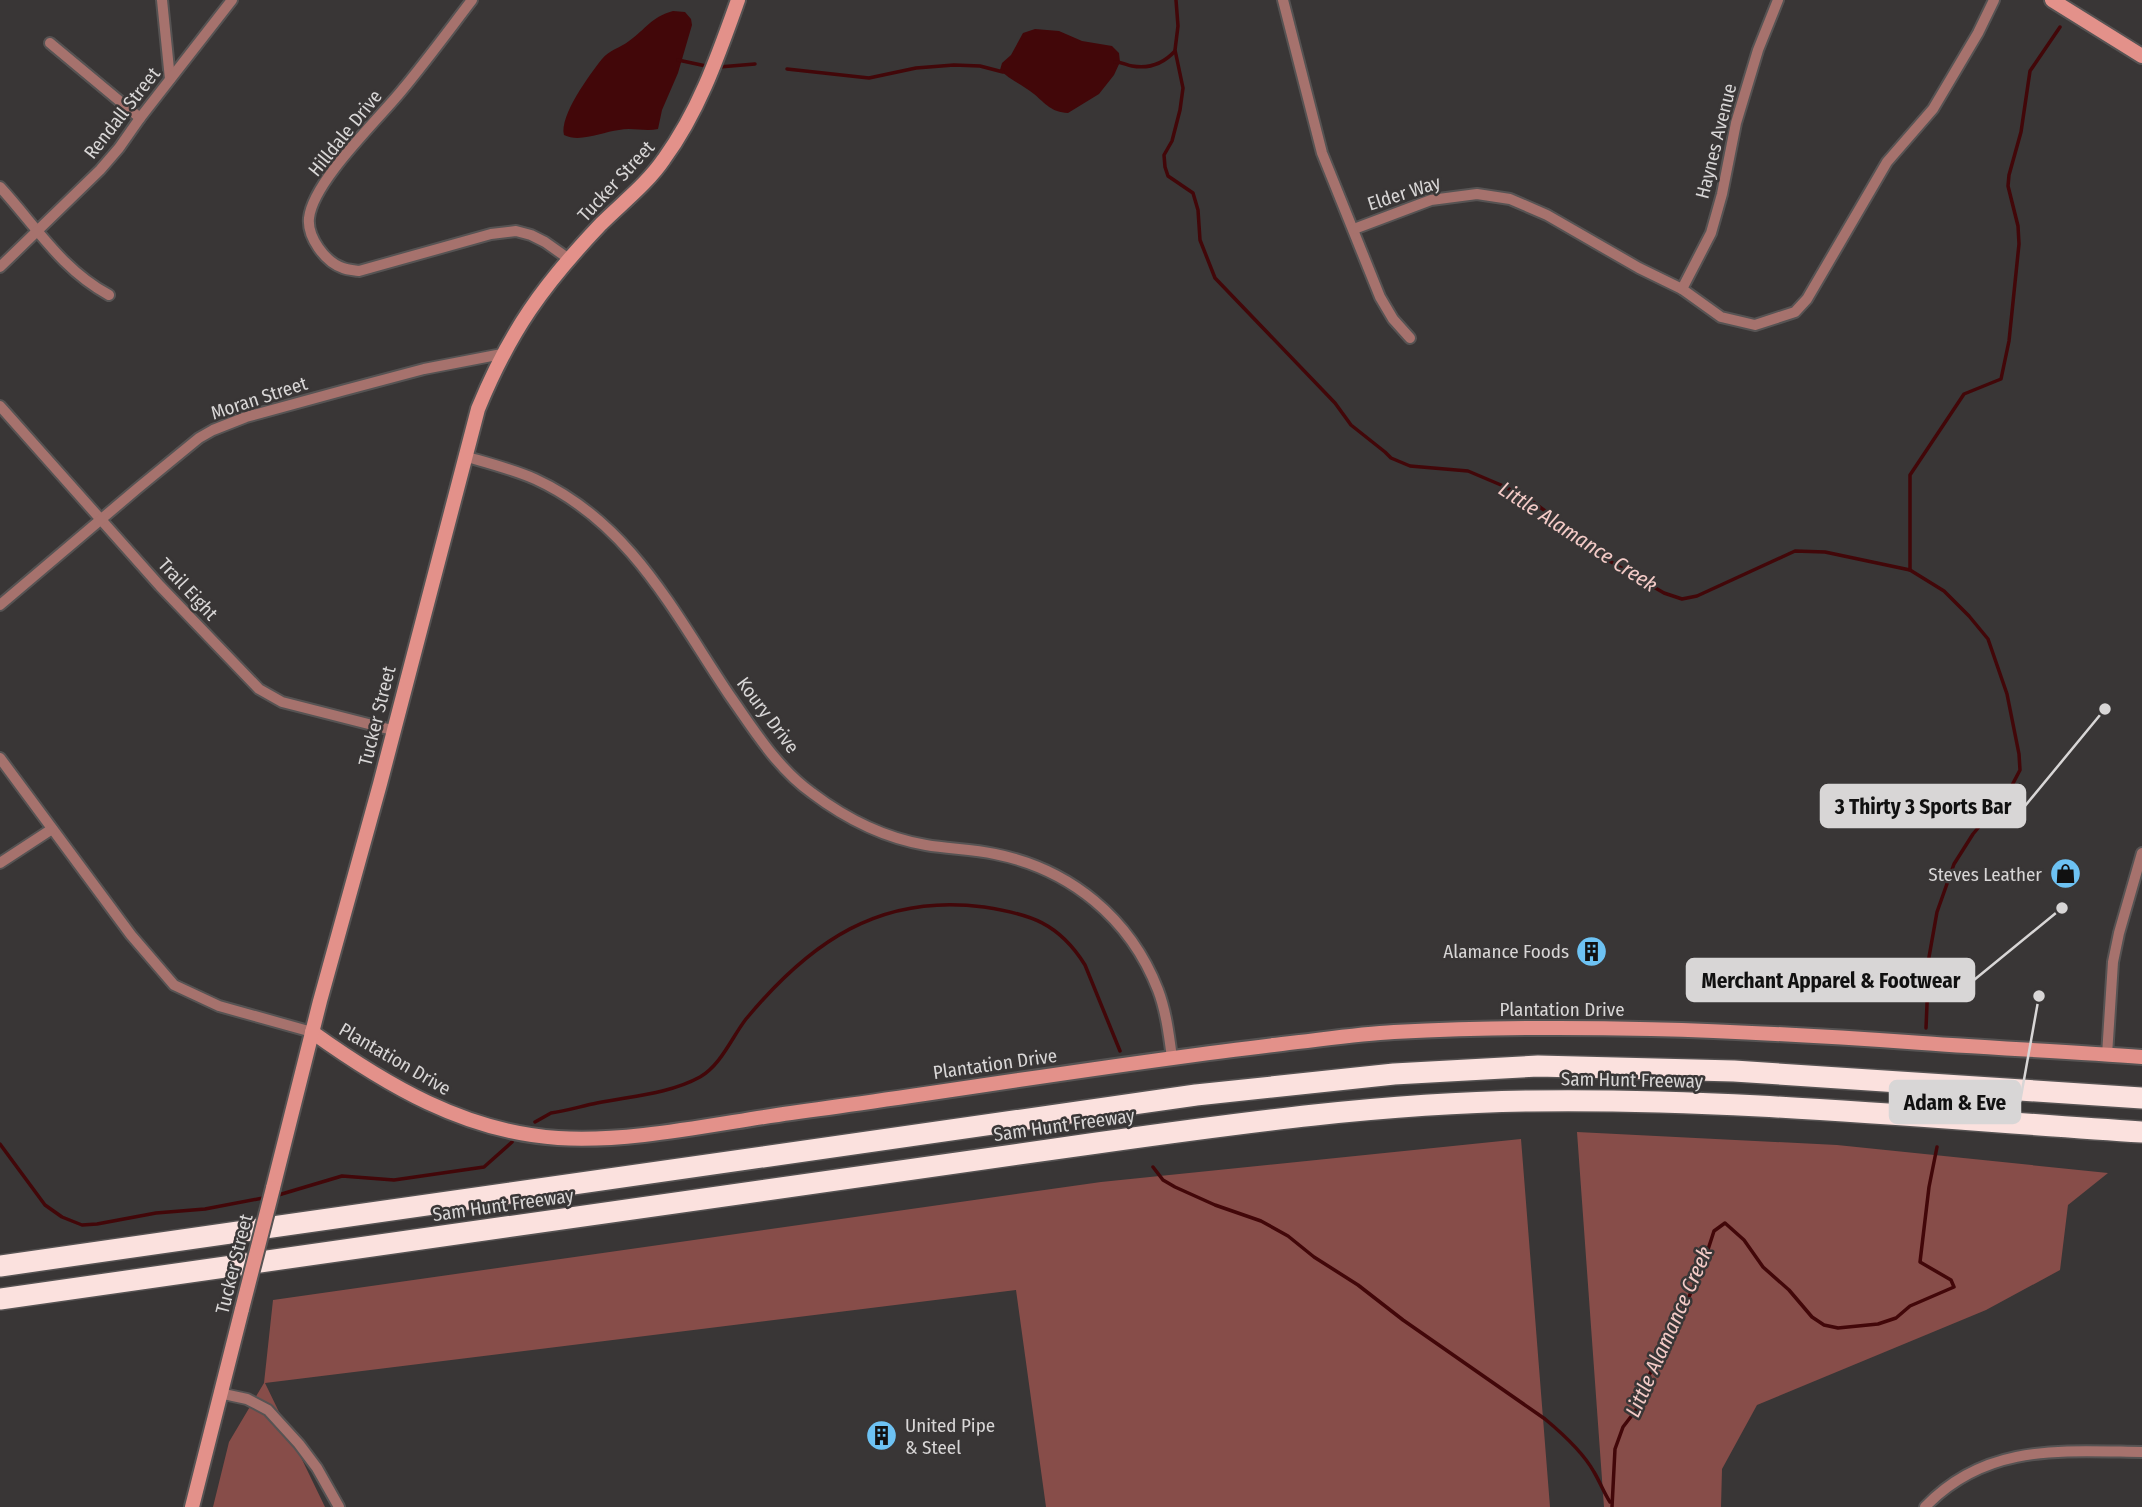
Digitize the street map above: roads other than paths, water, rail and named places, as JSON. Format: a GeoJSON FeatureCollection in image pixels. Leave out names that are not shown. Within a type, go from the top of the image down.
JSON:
{"type":"FeatureCollection","features":[{"type":"Feature","properties":{"kind":"highway","name":"Sam Hunt Freeway"},"geometry":{"type":"LineString","coordinates":[[0,1266],[1196,1095],[1382,1075],[1538,1066],[1629,1067],[1746,1071],[2142,1096]]}},
{"type":"Feature","properties":{"kind":"highway","name":"Sam Hunt Freeway"},"geometry":{"type":"LineString","coordinates":[[0,1299],[1165,1133],[1413,1106],[1527,1101],[1642,1101],[1831,1110],[2142,1134]]}},
{"type":"Feature","properties":{"kind":"street"},"geometry":{"type":"LineString","coordinates":[[162,0],[170,79]]}},
{"type":"Feature","properties":{"kind":"street","name":"Rendall Street"},"geometry":{"type":"LineString","coordinates":[[0,267],[100,170],[232,0]]}},
{"type":"Feature","properties":{"kind":"street","name":"Hilldale Drive"},"geometry":{"type":"LineString","coordinates":[[472,0],[403,90],[325,182],[309,218],[311,232],[318,247],[332,262],[343,268],[359,271],[491,234],[516,231],[531,234],[569,259]]}},
{"type":"Feature","properties":{"kind":"street","name":"Tucker Street"},"geometry":{"type":"LineString","coordinates":[[192,1507],[313,1032],[478,409],[502,354],[533,303],[569,259],[663,161],[685,129],[708,81],[738,0]]}},
{"type":"Feature","properties":{"kind":"street","name":"Elder Way"},"geometry":{"type":"LineString","coordinates":[[1283,0],[1322,153],[1354,229],[1431,200],[1455,195],[1478,194],[1510,199],[1548,215],[1639,268],[1682,289],[1721,317],[1755,325],[1795,312],[1807,299],[1887,162],[1933,109],[1978,33],[1994,0]]}},
{"type":"Feature","properties":{"kind":"street","name":"Haynes Avenue"},"geometry":{"type":"LineString","coordinates":[[1682,289],[1711,233],[1747,86],[1778,0]]}},
{"type":"Feature","properties":{"kind":"street"},"geometry":{"type":"LineString","coordinates":[[2052,0],[2142,56]]}},
{"type":"Feature","properties":{"kind":"street"},"geometry":{"type":"LineString","coordinates":[[50,43],[140,118]]}},
{"type":"Feature","properties":{"kind":"street"},"geometry":{"type":"LineString","coordinates":[[0,187],[36,233],[88,283],[109,295]]}},
{"type":"Feature","properties":{"kind":"street"},"geometry":{"type":"LineString","coordinates":[[1354,229],[1380,297],[1393,319],[1410,338]]}},
{"type":"Feature","properties":{"kind":"street","name":"Moran Street"},"geometry":{"type":"LineString","coordinates":[[0,605],[199,438],[225,424],[424,369],[502,354]]}},
{"type":"Feature","properties":{"kind":"street","name":"Trail Eight"},"geometry":{"type":"LineString","coordinates":[[0,406],[100,520],[259,689],[282,702],[392,730]]}},
{"type":"Feature","properties":{"kind":"street","name":"Koury Drive"},"geometry":{"type":"LineString","coordinates":[[464,456],[510,469],[536,480],[567,497],[614,533],[650,573],[763,743],[808,791],[842,814],[899,839],[992,853],[1045,869],[1081,890],[1107,911],[1143,960],[1158,991],[1172,1058]]}},
{"type":"Feature","properties":{"kind":"street","name":"Plantation Drive"},"geometry":{"type":"LineString","coordinates":[[0,758],[131,935],[174,985],[219,1006],[313,1032],[435,1107],[497,1129],[560,1138],[589,1139],[657,1132],[1172,1058],[1388,1033],[1500,1028],[1719,1030],[2142,1058]]}},
{"type":"Feature","properties":{"kind":"street"},"geometry":{"type":"LineString","coordinates":[[0,863],[52,829]]}},
{"type":"Feature","properties":{"kind":"street"},"geometry":{"type":"LineString","coordinates":[[2107,1055],[2113,962],[2142,853]]}},
{"type":"Feature","properties":{"kind":"street"},"geometry":{"type":"LineString","coordinates":[[219,1393],[247,1399],[268,1410],[317,1468],[339,1507]]}},
{"type":"Feature","properties":{"kind":"street"},"geometry":{"type":"LineString","coordinates":[[1925,1507],[1934,1497],[1965,1475],[2000,1461],[2035,1452],[2142,1452]]}},
{"type":"Feature","properties":{"kind":"waterway","name":"Little Alamance Creek"},"geometry":{"type":"LineString","coordinates":[[1176,0],[1178,26],[1175,50],[1183,88],[1172,141],[1164,155],[1165,167],[1168,176],[1193,193],[1198,210],[1200,240],[1215,278],[1335,403],[1351,425],[1391,458],[1410,466],[1468,471],[1501,485],[1529,499],[1584,546],[1664,593],[1682,599],[1697,596],[1795,551],[1825,552],[1910,570],[1944,591],[1988,639],[2007,694],[2020,770],[2009,791],[1973,834],[1954,864],[1937,912],[1929,957],[1926,1028]]}},
{"type":"Feature","properties":{"kind":"waterway"},"geometry":{"type":"LineString","coordinates":[[1910,570],[1910,475],[1964,394],[2001,379],[2009,341],[2019,244],[2018,226],[2008,186],[2009,175],[2021,132],[2030,71],[2060,27]]}},
{"type":"Feature","properties":{"kind":"waterway"},"geometry":{"type":"LineString","coordinates":[[1115,62],[1138,67],[1150,66],[1161,62],[1175,51]]}},
{"type":"Feature","properties":{"kind":"waterway"},"geometry":{"type":"LineString","coordinates":[[678,60],[706,66]]}},
{"type":"Feature","properties":{"kind":"waterway"},"geometry":{"type":"LineString","coordinates":[[719,67],[755,64]]}},
{"type":"Feature","properties":{"kind":"waterway"},"geometry":{"type":"LineString","coordinates":[[787,69],[869,78],[916,68],[954,65],[980,66],[1003,72]]}},
{"type":"Feature","properties":{"kind":"waterway"},"geometry":{"type":"LineString","coordinates":[[535,1122],[551,1113],[663,1091],[700,1077],[720,1058],[746,1019],[770,992],[822,946],[850,929],[880,916],[912,908],[947,905],[984,907],[1029,917],[1054,930],[1065,939],[1085,965],[1120,1051]]}},
{"type":"Feature","properties":{"kind":"waterway"},"geometry":{"type":"LineString","coordinates":[[275,1196],[342,1176],[394,1180],[484,1167],[512,1142]]}},
{"type":"Feature","properties":{"kind":"waterway"},"geometry":{"type":"LineString","coordinates":[[0,1144],[45,1205],[62,1217],[82,1225],[156,1213],[205,1209],[268,1197]]}},
{"type":"Feature","properties":{"kind":"waterway","name":"Little Alamance Creek"},"geometry":{"type":"LineString","coordinates":[[1612,1507],[1615,1449],[1623,1427],[1636,1410],[1646,1381],[1678,1321],[1702,1268],[1714,1231],[1725,1223],[1744,1240],[1763,1267],[1789,1290],[1812,1317],[1824,1325],[1838,1328],[1878,1324],[1896,1318],[1910,1306],[1954,1287],[1951,1280],[1920,1262],[1937,1147]]}},
{"type":"Feature","properties":{"kind":"waterway"},"geometry":{"type":"LineString","coordinates":[[1153,1167],[1163,1180],[1175,1187],[1261,1221],[1288,1236],[1545,1419],[1584,1457],[1610,1502]]}},
{"type":"Feature","properties":{"kind":"place","name":"3 Thirty 3 Sports Bar"},"geometry":{"type":"Point","coordinates":[2105,709]}},
{"type":"Feature","properties":{"kind":"place","name":"Steves Leather"},"geometry":{"type":"Point","coordinates":[2065,874]}},
{"type":"Feature","properties":{"kind":"place","name":"Merchant Apparel & Footwear"},"geometry":{"type":"Point","coordinates":[2062,908]}},
{"type":"Feature","properties":{"kind":"place","name":"Alamance Foods"},"geometry":{"type":"Point","coordinates":[1592,951]}},
{"type":"Feature","properties":{"kind":"place","name":"Adam & Eve"},"geometry":{"type":"Point","coordinates":[2039,996]}},
{"type":"Feature","properties":{"kind":"place","name":"United Pipe & Steel"},"geometry":{"type":"Point","coordinates":[882,1436]}}]}
